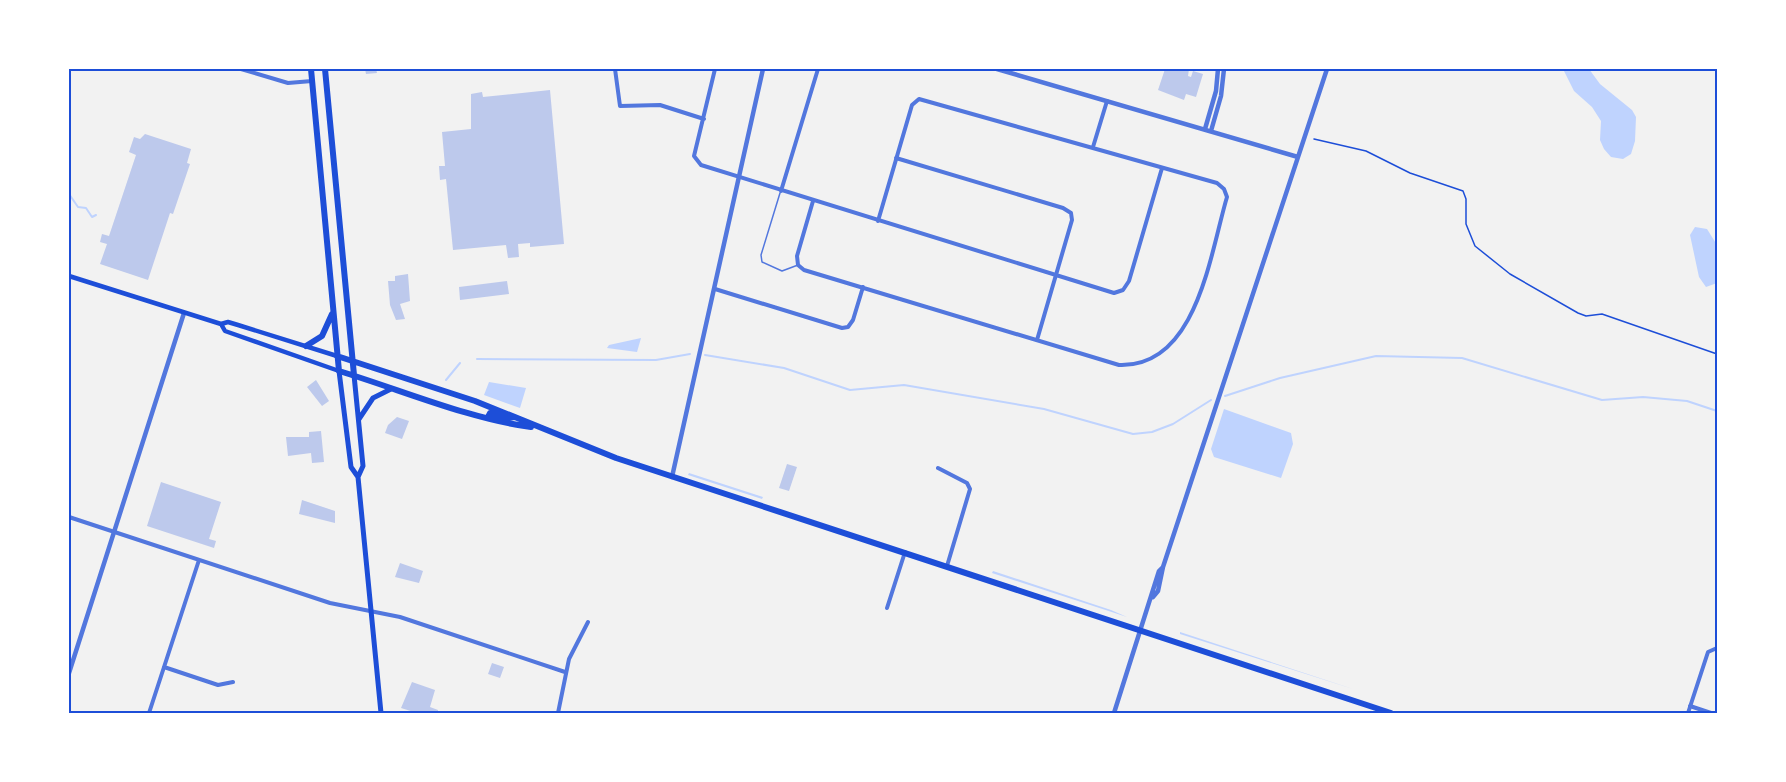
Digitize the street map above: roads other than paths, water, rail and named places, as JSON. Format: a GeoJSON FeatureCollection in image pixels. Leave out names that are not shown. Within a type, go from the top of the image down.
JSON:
{"type":"FeatureCollection","features":[{"type":"Feature","properties":{"kind":"highway"},"geometry":{"type":"LineString","coordinates":[[311,69],[339,370],[391,389],[513,424],[536,427]]}},
{"type":"Feature","properties":{"kind":"highway"},"geometry":{"type":"LineString","coordinates":[[324,69],[354,375]]}},
{"type":"Feature","properties":{"kind":"highway"},"geometry":{"type":"LineString","coordinates":[[306,346],[320,338],[332,314]]}},
{"type":"Feature","properties":{"kind":"highway"},"geometry":{"type":"LineString","coordinates":[[337,356],[515,416],[536,427],[672,477],[1141,629],[1391,713]]}},
{"type":"Feature","properties":{"kind":"highway"},"geometry":{"type":"LineString","coordinates":[[488,417],[489,413],[508,418],[515,416]]}},
{"type":"Feature","properties":{"kind":"main road"},"geometry":{"type":"LineString","coordinates":[[69,276],[220,324],[228,322],[337,356]]}},
{"type":"Feature","properties":{"kind":"main road"},"geometry":{"type":"LineString","coordinates":[[220,324],[225,331],[339,370],[351,467],[358,477],[381,713]]}},
{"type":"Feature","properties":{"kind":"main road"},"geometry":{"type":"LineString","coordinates":[[354,375],[363,466],[358,477]]}},
{"type":"Feature","properties":{"kind":"main road"},"geometry":{"type":"LineString","coordinates":[[359,420],[373,398],[391,389]]}},
{"type":"Feature","properties":{"kind":"street"},"geometry":{"type":"LineString","coordinates":[[241,69],[288,82],[312,81]]}},
{"type":"Feature","properties":{"kind":"street"},"geometry":{"type":"LineString","coordinates":[[615,69],[620,106],[660,105],[704,119]]}},
{"type":"Feature","properties":{"kind":"street"},"geometry":{"type":"LineString","coordinates":[[715,69],[694,152],[695,160],[701,165],[1114,293],[1123,290],[1129,281],[1162,168]]}},
{"type":"Feature","properties":{"kind":"street"},"geometry":{"type":"LineString","coordinates":[[672,477],[763,69]]}},
{"type":"Feature","properties":{"kind":"street"},"geometry":{"type":"LineString","coordinates":[[780,191],[818,69]]}},
{"type":"Feature","properties":{"kind":"street"},"geometry":{"type":"LineString","coordinates":[[997,69],[1298,157]]}},
{"type":"Feature","properties":{"kind":"street"},"geometry":{"type":"LineString","coordinates":[[1204,129],[1216,90],[1218,69]]}},
{"type":"Feature","properties":{"kind":"street"},"geometry":{"type":"LineString","coordinates":[[1211,131],[1221,96],[1224,69]]}},
{"type":"Feature","properties":{"kind":"street"},"geometry":{"type":"LineString","coordinates":[[1114,713],[1153,597],[1159,571],[1163,567],[1327,69]]}},
{"type":"Feature","properties":{"kind":"street"},"geometry":{"type":"LineString","coordinates":[[813,201],[797,256],[798,265],[804,270],[1119,365],[1143,363],[1159,353],[1181,333],[1191,318],[1227,197],[1224,189],[1217,183],[919,99],[912,105],[878,221]]}},
{"type":"Feature","properties":{"kind":"street"},"geometry":{"type":"LineString","coordinates":[[1093,147],[1107,101]]}},
{"type":"Feature","properties":{"kind":"street"},"geometry":{"type":"LineString","coordinates":[[896,158],[1064,208],[1071,213],[1072,220],[1038,340]]}},
{"type":"Feature","properties":{"kind":"street"},"geometry":{"type":"LineString","coordinates":[[715,289],[842,328],[848,327],[853,321],[862,287]]}},
{"type":"Feature","properties":{"kind":"street"},"geometry":{"type":"LineString","coordinates":[[69,673],[184,313]]}},
{"type":"Feature","properties":{"kind":"street"},"geometry":{"type":"LineString","coordinates":[[938,468],[967,483],[970,489],[947,566]]}},
{"type":"Feature","properties":{"kind":"street"},"geometry":{"type":"LineString","coordinates":[[69,517],[330,603],[400,617],[565,672]]}},
{"type":"Feature","properties":{"kind":"street"},"geometry":{"type":"LineString","coordinates":[[887,608],[905,552]]}},
{"type":"Feature","properties":{"kind":"street"},"geometry":{"type":"LineString","coordinates":[[149,713],[199,560]]}},
{"type":"Feature","properties":{"kind":"street"},"geometry":{"type":"LineString","coordinates":[[558,713],[565,672],[588,622]]}},
{"type":"Feature","properties":{"kind":"street"},"geometry":{"type":"LineString","coordinates":[[1688,713],[1708,652],[1715,648]]}},
{"type":"Feature","properties":{"kind":"street"},"geometry":{"type":"LineString","coordinates":[[164,667],[218,685],[233,682]]}},
{"type":"Feature","properties":{"kind":"street"},"geometry":{"type":"LineString","coordinates":[[1690,706],[1711,713]]}},
{"type":"Feature","properties":{"kind":"lane"},"geometry":{"type":"LineString","coordinates":[[780,191],[761,255],[762,262],[787,272],[798,265]]}},
{"type":"Feature","properties":{"kind":"water"},"geometry":{"type":"Polygon","coordinates":[[[1563,69],[1589,69],[1600,84],[1632,110],[1636,117],[1635,141],[1631,154],[1623,159],[1611,157],[1604,149],[1600,140],[1601,121],[1592,107],[1574,91],[1563,69]]]}},
{"type":"Feature","properties":{"kind":"water"},"geometry":{"type":"Polygon","coordinates":[[[1695,227],[1707,229],[1717,245],[1717,283],[1706,287],[1699,277],[1690,235],[1695,227]]]}},
{"type":"Feature","properties":{"kind":"water"},"geometry":{"type":"Polygon","coordinates":[[[641,338],[637,352],[607,348],[609,345],[641,338]]]}},
{"type":"Feature","properties":{"kind":"water"},"geometry":{"type":"Polygon","coordinates":[[[489,382],[526,388],[520,408],[484,395],[489,382]]]}},
{"type":"Feature","properties":{"kind":"water"},"geometry":{"type":"Polygon","coordinates":[[[1224,409],[1291,433],[1293,444],[1281,478],[1214,457],[1211,449],[1224,409]]]}},
{"type":"Feature","properties":{"kind":"water"},"geometry":{"type":"Polygon","coordinates":[[[689,473],[763,497],[762,499],[688,475],[689,473]]]}},
{"type":"Feature","properties":{"kind":"water"},"geometry":{"type":"Polygon","coordinates":[[[993,571],[1111,610],[1127,617],[992,573],[993,571]]]}},
{"type":"Feature","properties":{"kind":"water"},"geometry":{"type":"Polygon","coordinates":[[[1180,632],[1344,686],[1353,689],[1180,634],[1180,632]]]}},
{"type":"Feature","properties":{"kind":"waterway"},"geometry":{"type":"LineString","coordinates":[[69,194],[78,207],[86,208],[92,217],[96,215]]}},
{"type":"Feature","properties":{"kind":"waterway"},"geometry":{"type":"LineString","coordinates":[[477,359],[656,360],[690,354]]}},
{"type":"Feature","properties":{"kind":"waterway"},"geometry":{"type":"LineString","coordinates":[[705,355],[784,368],[850,390],[904,385],[1044,409],[1133,434],[1152,432],[1173,424],[1211,400]]}},
{"type":"Feature","properties":{"kind":"waterway"},"geometry":{"type":"LineString","coordinates":[[1225,396],[1280,378],[1376,356],[1462,358],[1602,400],[1643,397],[1687,401],[1717,411]]}},
{"type":"Feature","properties":{"kind":"waterway"},"geometry":{"type":"LineString","coordinates":[[446,380],[460,363]]}}]}
